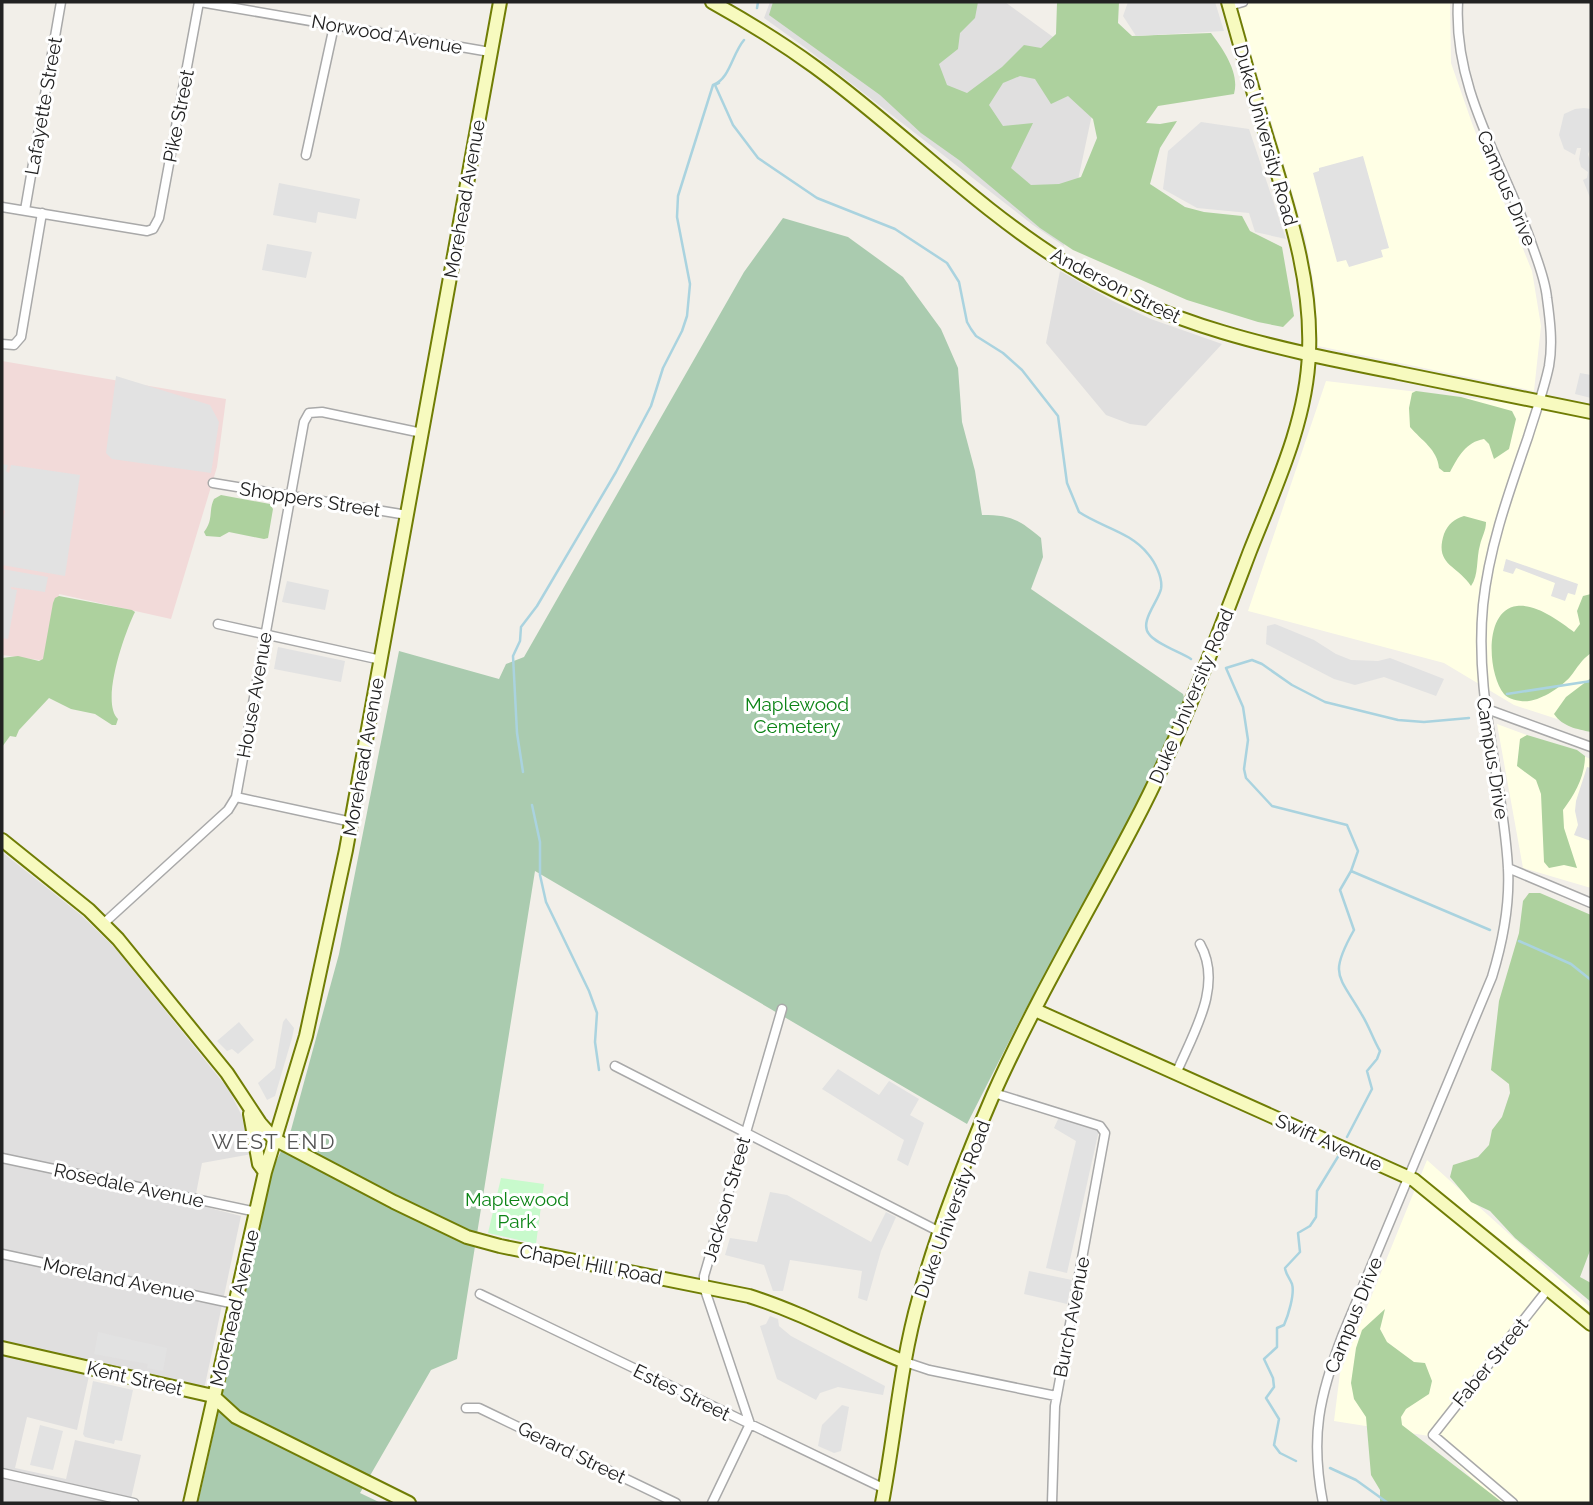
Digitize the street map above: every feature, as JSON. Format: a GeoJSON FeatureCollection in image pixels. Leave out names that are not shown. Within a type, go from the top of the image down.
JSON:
{"type":"FeatureCollection","features":[{"type":"Feature","properties":{"kind":"street","name":"Lafayette Street"},"geometry":{"type":"LineString","coordinates":[[24,210],[61,2]]}},
{"type":"Feature","properties":{"kind":"street","name":"Norwood Avenue"},"geometry":{"type":"LineString","coordinates":[[200,2],[490,52]]}},
{"type":"Feature","properties":{"kind":"street","name":"Pike Street"},"geometry":{"type":"LineString","coordinates":[[42,213],[147,231],[153,229],[159,218],[200,2]]}},
{"type":"Feature","properties":{"kind":"street","name":"Morehead Avenue"},"geometry":{"type":"LineString","coordinates":[[190,1503],[265,1172],[306,1036],[352,822],[500,2]]}},
{"type":"Feature","properties":{"kind":"street","name":"Anderson Street"},"geometry":{"type":"LineString","coordinates":[[712,2],[757,27],[816,68],[1000,218],[1067,264],[1173,317],[1309,356],[1591,412]]}},
{"type":"Feature","properties":{"kind":"street"},"geometry":{"type":"LineString","coordinates":[[1228,4],[1243,2]]}},
{"type":"Feature","properties":{"kind":"street","name":"Campus Drive"},"geometry":{"type":"LineString","coordinates":[[1323,1503],[1316,1444],[1324,1388],[1343,1334],[1492,977],[1505,928],[1508,868],[1500,800],[1484,708],[1480,647],[1489,566],[1497,530],[1539,402],[1549,365],[1551,344],[1545,288],[1513,195],[1467,87],[1459,48],[1458,2]]}},
{"type":"Feature","properties":{"kind":"street","name":"Duke University Road"},"geometry":{"type":"LineString","coordinates":[[882,1503],[905,1362],[919,1299],[940,1232],[994,1093],[1068,942],[1135,822],[1185,718],[1285,461],[1300,412],[1309,356],[1306,286],[1296,239],[1228,4]]}},
{"type":"Feature","properties":{"kind":"street"},"geometry":{"type":"LineString","coordinates":[[306,155],[334,26]]}},
{"type":"Feature","properties":{"kind":"street"},"geometry":{"type":"LineString","coordinates":[[2,206],[42,213],[22,337],[18,344],[2,344]]}},
{"type":"Feature","properties":{"kind":"street","name":"House Avenue"},"geometry":{"type":"LineString","coordinates":[[236,797],[303,422],[309,414],[322,412],[422,433]]}},
{"type":"Feature","properties":{"kind":"street","name":"Shoppers Street"},"geometry":{"type":"LineString","coordinates":[[213,483],[407,514]]}},
{"type":"Feature","properties":{"kind":"street"},"geometry":{"type":"LineString","coordinates":[[218,624],[381,660]]}},
{"type":"Feature","properties":{"kind":"street"},"geometry":{"type":"LineString","coordinates":[[1484,708],[1591,747]]}},
{"type":"Feature","properties":{"kind":"street"},"geometry":{"type":"LineString","coordinates":[[103,924],[228,810],[236,797],[352,822]]}},
{"type":"Feature","properties":{"kind":"street","name":"Chapel Hill Road"},"geometry":{"type":"LineString","coordinates":[[2,840],[103,924],[132,955],[274,1139],[353,1182],[467,1237],[765,1301],[905,1362]]}},
{"type":"Feature","properties":{"kind":"street"},"geometry":{"type":"LineString","coordinates":[[1508,868],[1591,903]]}},
{"type":"Feature","properties":{"kind":"street"},"geometry":{"type":"LineString","coordinates":[[1176,1074],[1206,1003],[1209,989],[1207,957],[1200,944]]}},
{"type":"Feature","properties":{"kind":"street","name":"Jackson Street"},"geometry":{"type":"LineString","coordinates":[[750,1424],[704,1287],[704,1276],[782,1009]]}},
{"type":"Feature","properties":{"kind":"street","name":"Swift Avenue"},"geometry":{"type":"LineString","coordinates":[[1035,1010],[1409,1177],[1591,1324]]}},
{"type":"Feature","properties":{"kind":"street"},"geometry":{"type":"LineString","coordinates":[[615,1066],[940,1232]]}},
{"type":"Feature","properties":{"kind":"street","name":"Burch Avenue"},"geometry":{"type":"LineString","coordinates":[[994,1093],[1100,1126],[1105,1133],[1056,1396],[1052,1503]]}},
{"type":"Feature","properties":{"kind":"street"},"geometry":{"type":"LineString","coordinates":[[246,1100],[260,1164],[265,1172]]}},
{"type":"Feature","properties":{"kind":"street","name":"Rosedale Avenue"},"geometry":{"type":"LineString","coordinates":[[2,1158],[257,1212]]}},
{"type":"Feature","properties":{"kind":"street","name":"Moreland Avenue"},"geometry":{"type":"LineString","coordinates":[[2,1254],[235,1304]]}},
{"type":"Feature","properties":{"kind":"street","name":"Faber Street"},"geometry":{"type":"LineString","coordinates":[[1513,1503],[1433,1435],[1548,1289]]}},
{"type":"Feature","properties":{"kind":"street","name":"Estes Street"},"geometry":{"type":"LineString","coordinates":[[480,1294],[885,1489]]}},
{"type":"Feature","properties":{"kind":"street","name":"Kent Street"},"geometry":{"type":"LineString","coordinates":[[2,1348],[213,1396],[239,1419],[409,1503]]}},
{"type":"Feature","properties":{"kind":"street"},"geometry":{"type":"LineString","coordinates":[[905,1362],[929,1370],[1056,1396]]}},
{"type":"Feature","properties":{"kind":"street","name":"Gerard Street"},"geometry":{"type":"LineString","coordinates":[[466,1408],[479,1408],[676,1503]]}},
{"type":"Feature","properties":{"kind":"street"},"geometry":{"type":"LineString","coordinates":[[712,1503],[750,1424]]}},
{"type":"Feature","properties":{"kind":"street"},"geometry":{"type":"LineString","coordinates":[[2,1473],[134,1503]]}},
{"type":"Feature","properties":{"kind":"shaded area"},"geometry":{"type":"Polygon","coordinates":[[[770,2],[1005,2],[1101,72],[1064,246],[764,18],[770,2]]]}},
{"type":"Feature","properties":{"kind":"shaded area"},"geometry":{"type":"Polygon","coordinates":[[[1128,2],[1215,2],[1224,31],[1136,36],[1123,16],[1128,2]]]}},
{"type":"Feature","properties":{"kind":"shaded area"},"geometry":{"type":"Polygon","coordinates":[[[1236,2],[1450,2],[1451,63],[1473,126],[1532,271],[1541,326],[1534,391],[1318,346],[1315,290],[1305,236],[1236,2]]]}},
{"type":"Feature","properties":{"kind":"shaded area"},"geometry":{"type":"Polygon","coordinates":[[[1584,108],[1591,109],[1591,147],[1588,154],[1591,164],[1591,200],[1583,180],[1587,178],[1588,172],[1581,167],[1581,148],[1577,148],[1575,155],[1564,149],[1559,135],[1564,114],[1584,108]]]}},
{"type":"Feature","properties":{"kind":"shaded area"},"geometry":{"type":"Polygon","coordinates":[[[1201,122],[1249,129],[1286,239],[1255,232],[1249,213],[1197,208],[1163,189],[1168,151],[1201,122]]]}},
{"type":"Feature","properties":{"kind":"shaded area"},"geometry":{"type":"Polygon","coordinates":[[[1363,156],[1389,248],[1381,250],[1383,257],[1349,267],[1346,260],[1337,262],[1313,173],[1319,171],[1319,168],[1363,156]]]}},
{"type":"Feature","properties":{"kind":"shaded area"},"geometry":{"type":"Polygon","coordinates":[[[279,183],[360,199],[356,219],[318,212],[316,223],[273,215],[279,183]]]}},
{"type":"Feature","properties":{"kind":"shaded area"},"geometry":{"type":"Polygon","coordinates":[[[267,244],[312,252],[306,278],[262,270],[267,244]]]}},
{"type":"Feature","properties":{"kind":"shaded area"},"geometry":{"type":"Polygon","coordinates":[[[1060,271],[1151,319],[1222,344],[1146,426],[1130,424],[1106,415],[1046,343],[1060,271]]]}},
{"type":"Feature","properties":{"kind":"shaded area"},"geometry":{"type":"Polygon","coordinates":[[[2,361],[226,399],[217,467],[171,619],[59,594],[46,661],[2,655],[2,361]]]}},
{"type":"Feature","properties":{"kind":"shaded area"},"geometry":{"type":"Polygon","coordinates":[[[1580,373],[1591,375],[1591,398],[1575,394],[1580,373]]]}},
{"type":"Feature","properties":{"kind":"shaded area"},"geometry":{"type":"Polygon","coordinates":[[[116,376],[210,405],[219,422],[211,473],[112,459],[106,453],[116,376]]]}},
{"type":"Feature","properties":{"kind":"shaded area"},"geometry":{"type":"Polygon","coordinates":[[[1326,381],[1551,408],[1591,416],[1591,730],[1514,705],[1444,663],[1248,611],[1326,381]]]}},
{"type":"Feature","properties":{"kind":"shaded area"},"geometry":{"type":"Polygon","coordinates":[[[2,464],[8,465],[6,471],[9,473],[11,465],[80,475],[65,576],[2,565],[2,523],[5,511],[2,509],[2,464]]]}},
{"type":"Feature","properties":{"kind":"shaded area"},"geometry":{"type":"Polygon","coordinates":[[[1506,559],[1578,584],[1575,595],[1568,593],[1565,601],[1551,596],[1555,583],[1516,568],[1513,574],[1503,571],[1506,559]]]}},
{"type":"Feature","properties":{"kind":"shaded area"},"geometry":{"type":"Polygon","coordinates":[[[2,569],[48,577],[45,592],[11,587],[17,590],[8,639],[2,638],[2,569]]]}},
{"type":"Feature","properties":{"kind":"shaded area"},"geometry":{"type":"Polygon","coordinates":[[[287,581],[329,590],[325,610],[282,602],[287,581]]]}},
{"type":"Feature","properties":{"kind":"shaded area"},"geometry":{"type":"Polygon","coordinates":[[[1275,624],[1314,640],[1351,660],[1378,661],[1390,658],[1444,679],[1436,696],[1384,677],[1355,685],[1334,679],[1266,644],[1267,626],[1275,624]]]}},
{"type":"Feature","properties":{"kind":"shaded area"},"geometry":{"type":"Polygon","coordinates":[[[278,647],[345,661],[341,682],[274,669],[278,647]]]}},
{"type":"Feature","properties":{"kind":"shaded area"},"geometry":{"type":"Polygon","coordinates":[[[1497,724],[1591,759],[1591,888],[1523,868],[1497,724]]]}},
{"type":"Feature","properties":{"kind":"shaded area"},"geometry":{"type":"Polygon","coordinates":[[[1587,767],[1591,768],[1591,841],[1574,835],[1578,825],[1576,801],[1587,767]]]}},
{"type":"Feature","properties":{"kind":"shaded area"},"geometry":{"type":"Polygon","coordinates":[[[2,852],[81,915],[115,948],[229,1090],[245,1122],[252,1154],[202,1163],[194,1204],[241,1216],[200,1400],[89,1376],[77,1430],[27,1417],[15,1468],[66,1479],[75,1440],[141,1455],[130,1503],[2,1503],[2,852]]]}},
{"type":"Feature","properties":{"kind":"shaded area"},"geometry":{"type":"Polygon","coordinates":[[[286,1018],[294,1028],[292,1038],[275,1096],[267,1100],[258,1083],[275,1068],[286,1018]]]}},
{"type":"Feature","properties":{"kind":"shaded area"},"geometry":{"type":"Polygon","coordinates":[[[239,1022],[254,1040],[238,1054],[232,1049],[227,1051],[217,1041],[239,1022]]]}},
{"type":"Feature","properties":{"kind":"shaded area"},"geometry":{"type":"Polygon","coordinates":[[[838,1069],[879,1095],[889,1081],[919,1099],[910,1115],[924,1123],[908,1166],[897,1160],[904,1140],[822,1089],[838,1069]]]}},
{"type":"Feature","properties":{"kind":"shaded area"},"geometry":{"type":"Polygon","coordinates":[[[1059,1117],[1099,1130],[1067,1273],[1046,1268],[1076,1141],[1054,1128],[1059,1117]]]}},
{"type":"Feature","properties":{"kind":"shaded area"},"geometry":{"type":"Polygon","coordinates":[[[1427,1160],[1591,1308],[1591,1503],[1497,1503],[1429,1436],[1334,1421],[1340,1373],[1427,1160]]]}},
{"type":"Feature","properties":{"kind":"shaded area"},"geometry":{"type":"Polygon","coordinates":[[[770,1192],[787,1195],[871,1242],[886,1212],[896,1217],[881,1251],[867,1301],[858,1298],[862,1271],[790,1260],[783,1291],[773,1291],[764,1265],[725,1255],[730,1238],[757,1242],[770,1192]]]}},
{"type":"Feature","properties":{"kind":"shaded area"},"geometry":{"type":"Polygon","coordinates":[[[1029,1271],[1072,1280],[1067,1304],[1024,1294],[1029,1271]]]}},
{"type":"Feature","properties":{"kind":"shaded area"},"geometry":{"type":"Polygon","coordinates":[[[770,1316],[778,1319],[779,1326],[791,1336],[885,1386],[883,1395],[838,1387],[820,1393],[816,1400],[777,1379],[760,1326],[766,1324],[770,1316]]]}},
{"type":"Feature","properties":{"kind":"shaded area"},"geometry":{"type":"Polygon","coordinates":[[[98,1332],[167,1348],[163,1371],[147,1368],[148,1364],[94,1354],[98,1332]]]}},
{"type":"Feature","properties":{"kind":"shaded area"},"geometry":{"type":"Polygon","coordinates":[[[93,1381],[133,1390],[122,1441],[115,1440],[114,1444],[85,1437],[83,1434],[93,1381]]]}},
{"type":"Feature","properties":{"kind":"shaded area"},"geometry":{"type":"Polygon","coordinates":[[[842,1405],[849,1407],[841,1451],[834,1453],[818,1446],[822,1425],[842,1405]]]}},
{"type":"Feature","properties":{"kind":"shaded area"},"geometry":{"type":"Polygon","coordinates":[[[40,1425],[63,1431],[53,1470],[30,1465],[40,1425]]]}},
{"type":"Feature","properties":{"kind":"green space"},"geometry":{"type":"Polygon","coordinates":[[[773,2],[978,2],[975,18],[960,33],[958,49],[939,64],[947,85],[967,93],[1002,67],[1024,45],[1041,48],[1056,34],[1057,3],[1046,2],[1119,2],[1118,23],[1132,36],[1211,33],[1233,70],[1234,94],[1158,106],[1146,123],[1177,121],[1160,148],[1150,184],[1185,207],[1242,216],[1250,231],[1282,247],[1294,316],[1283,327],[1258,322],[1187,300],[1073,250],[1040,228],[959,160],[921,133],[880,95],[769,15],[773,2]],[[1020,76],[1003,83],[989,105],[1003,126],[1033,123],[1011,168],[1031,185],[1059,184],[1081,177],[1097,138],[1093,119],[1068,96],[1051,104],[1035,79],[1020,76]]]}},
{"type":"Feature","properties":{"kind":"green space","name":"Maplewood Cemetery"},"geometry":{"type":"Polygon","coordinates":[[[783,218],[848,237],[903,277],[941,329],[958,368],[962,422],[975,471],[982,515],[1014,519],[1041,538],[1043,557],[1031,589],[1183,694],[1185,701],[1131,820],[1022,1016],[967,1124],[535,871],[457,1359],[431,1370],[360,1493],[381,1503],[198,1503],[273,1168],[291,1130],[339,954],[399,651],[499,679],[506,664],[524,657],[744,272],[783,218]]]}},
{"type":"Feature","properties":{"kind":"green space"},"geometry":{"type":"Polygon","coordinates":[[[1416,391],[1461,397],[1512,411],[1516,419],[1509,449],[1494,459],[1489,444],[1484,439],[1472,443],[1463,451],[1450,472],[1444,472],[1439,468],[1432,450],[1410,427],[1409,408],[1412,393],[1416,391]]]}},
{"type":"Feature","properties":{"kind":"green space"},"geometry":{"type":"Polygon","coordinates":[[[221,495],[270,504],[273,509],[268,538],[229,532],[220,537],[206,536],[204,532],[209,523],[212,504],[214,499],[221,495]]]}},
{"type":"Feature","properties":{"kind":"green space"},"geometry":{"type":"Polygon","coordinates":[[[1464,516],[1486,522],[1471,586],[1448,564],[1442,552],[1447,527],[1464,516]]]}},
{"type":"Feature","properties":{"kind":"green space"},"geometry":{"type":"Polygon","coordinates":[[[1591,594],[1591,653],[1566,681],[1546,695],[1526,701],[1506,696],[1494,673],[1492,659],[1492,644],[1498,619],[1506,610],[1525,606],[1547,614],[1574,632],[1580,624],[1577,611],[1583,596],[1591,594]]]}},
{"type":"Feature","properties":{"kind":"green space"},"geometry":{"type":"Polygon","coordinates":[[[59,596],[135,612],[120,650],[113,683],[113,710],[118,719],[116,725],[95,714],[71,709],[49,698],[19,730],[16,737],[10,736],[2,747],[2,658],[18,656],[39,661],[43,659],[53,603],[59,596]]]}},
{"type":"Feature","properties":{"kind":"green space"},"geometry":{"type":"Polygon","coordinates":[[[1591,678],[1591,732],[1566,725],[1554,714],[1566,697],[1591,678]]]}},
{"type":"Feature","properties":{"kind":"green space"},"geometry":{"type":"Polygon","coordinates":[[[1527,735],[1577,750],[1585,756],[1578,784],[1563,810],[1564,828],[1577,868],[1564,865],[1549,868],[1544,862],[1541,794],[1536,780],[1517,766],[1520,739],[1527,735]]]}},
{"type":"Feature","properties":{"kind":"green space"},"geometry":{"type":"Polygon","coordinates":[[[1529,893],[1540,893],[1591,915],[1591,1248],[1580,1277],[1591,1283],[1591,1302],[1515,1238],[1490,1211],[1471,1202],[1450,1177],[1453,1165],[1478,1157],[1489,1145],[1492,1130],[1502,1117],[1510,1093],[1509,1084],[1491,1070],[1499,1001],[1519,933],[1523,901],[1529,893]]]}},
{"type":"Feature","properties":{"kind":"green space","name":"Maplewood Park"},"geometry":{"type":"Polygon","coordinates":[[[501,1178],[544,1184],[536,1244],[488,1233],[501,1178]]]}},
{"type":"Feature","properties":{"kind":"green space"},"geometry":{"type":"Polygon","coordinates":[[[1385,1309],[1380,1329],[1387,1342],[1414,1362],[1425,1363],[1432,1381],[1429,1394],[1406,1409],[1401,1417],[1402,1425],[1503,1503],[1380,1503],[1380,1490],[1371,1475],[1366,1417],[1354,1399],[1351,1383],[1356,1348],[1362,1330],[1385,1309]]]}},
{"type":"Feature","properties":{"kind":"waterway"},"geometry":{"type":"LineString","coordinates":[[757,8],[758,2]]}},
{"type":"Feature","properties":{"kind":"waterway"},"geometry":{"type":"LineString","coordinates":[[523,772],[517,733],[513,656],[520,641],[521,627],[537,606],[616,472],[651,406],[663,368],[682,331],[687,316],[690,284],[677,217],[678,196],[713,85],[727,72],[744,40]]}},
{"type":"Feature","properties":{"kind":"waterway"},"geometry":{"type":"LineString","coordinates":[[719,83],[715,85],[733,125],[758,158],[817,198],[895,229],[947,263],[959,282],[967,322],[976,336],[1003,353],[1022,370],[1058,416],[1067,483],[1079,512],[1133,540],[1156,566],[1161,589],[1146,624],[1149,634],[1191,659]]}},
{"type":"Feature","properties":{"kind":"waterway"},"geometry":{"type":"LineString","coordinates":[[1469,718],[1424,722],[1398,720],[1325,702],[1252,660],[1226,668],[1243,707],[1248,740],[1244,769],[1246,778],[1272,806],[1347,825],[1358,851],[1351,871],[1490,930]]}},
{"type":"Feature","properties":{"kind":"waterway"},"geometry":{"type":"LineString","coordinates":[[1507,694],[1591,681]]}},
{"type":"Feature","properties":{"kind":"waterway"},"geometry":{"type":"LineString","coordinates":[[532,805],[540,842],[540,875],[546,902],[597,1013],[595,1042],[599,1070]]}},
{"type":"Feature","properties":{"kind":"waterway"},"geometry":{"type":"LineString","coordinates":[[1347,1137],[1372,1089],[1367,1071],[1380,1051],[1340,975],[1341,957],[1354,930],[1340,890],[1351,871]]}},
{"type":"Feature","properties":{"kind":"waterway"},"geometry":{"type":"LineString","coordinates":[[1519,941],[1571,964],[1591,980]]}},
{"type":"Feature","properties":{"kind":"waterway"},"geometry":{"type":"LineString","coordinates":[[1296,1461],[1280,1453],[1274,1445],[1279,1419],[1266,1398],[1274,1387],[1264,1359],[1277,1347],[1277,1328],[1284,1325],[1291,1305],[1293,1288],[1285,1268],[1300,1252],[1298,1233],[1310,1226],[1316,1217],[1317,1191],[1339,1155]]}},
{"type":"Feature","properties":{"kind":"waterway"},"geometry":{"type":"LineString","coordinates":[[1330,1468],[1356,1480],[1388,1503]]}},
{"type":"Feature","properties":{"kind":"district","name":"WEST END"},"geometry":{"type":"Point","coordinates":[274,1141]}}]}
